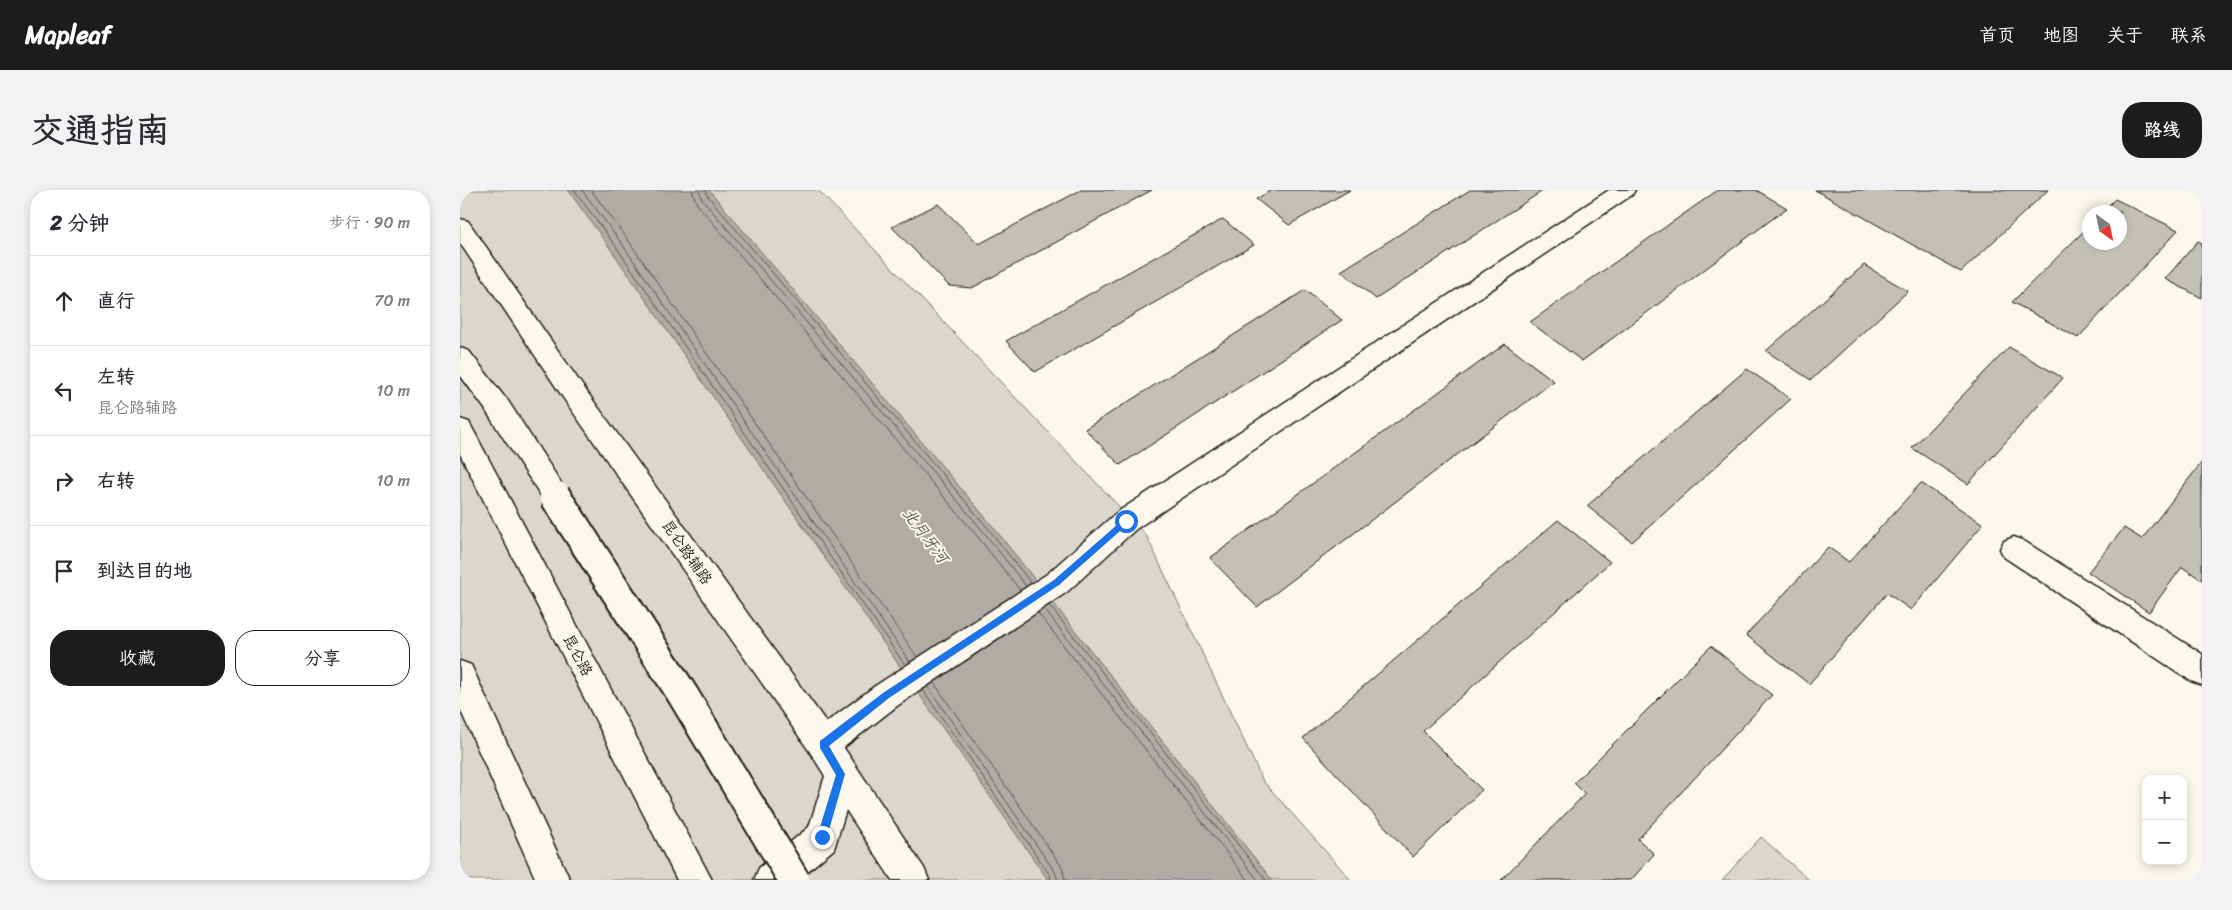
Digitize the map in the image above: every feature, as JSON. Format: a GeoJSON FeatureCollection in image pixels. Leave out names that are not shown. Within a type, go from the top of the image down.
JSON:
{"type":"FeatureCollection","features":[{"type":"Feature","properties":{"kind":"main road"},"geometry":{"type":"LineString","coordinates":[[823,744],[886,696],[1056,583],[1126,521],[1624,190]]}},
{"type":"Feature","properties":{"kind":"main road","name":"昆仑路辅路"},"geometry":{"type":"LineString","coordinates":[[460,226],[573,392],[823,744],[912,880]]}},
{"type":"Feature","properties":{"kind":"main road"},"geometry":{"type":"LineString","coordinates":[[460,357],[497,406],[683,695],[794,880]]}},
{"type":"Feature","properties":{"kind":"main road","name":"昆仑路"},"geometry":{"type":"LineString","coordinates":[[460,430],[695,880]]}},
{"type":"Feature","properties":{"kind":"main road"},"geometry":{"type":"LineString","coordinates":[[2014,549],[2202,671]]}},
{"type":"Feature","properties":{"kind":"main road"},"geometry":{"type":"LineString","coordinates":[[460,675],[553,880]]}},
{"type":"Feature","properties":{"kind":"main road"},"geometry":{"type":"LineString","coordinates":[[771,880],[822,837],[841,774]]}},
{"type":"Feature","properties":{"kind":"shaded area"},"geometry":{"type":"Polygon","coordinates":[[[460,190],[818,190],[1146,535],[1263,781],[1351,880],[460,880],[460,190]]]}},
{"type":"Feature","properties":{"kind":"shaded area"},"geometry":{"type":"Polygon","coordinates":[[[1761,837],[1809,880],[1722,880],[1761,837]]]}},
{"type":"Feature","properties":{"kind":"water","name":"北月牙河"},"geometry":{"type":"Polygon","coordinates":[[[568,190],[709,190],[991,524],[1272,880],[1048,880],[568,190]]]}},
{"type":"Feature","properties":{"kind":"building"},"geometry":{"type":"Polygon","coordinates":[[[1081,190],[1152,190],[972,288],[949,286],[892,227],[938,204],[979,244],[1081,190]]]}},
{"type":"Feature","properties":{"kind":"building"},"geometry":{"type":"Polygon","coordinates":[[[1272,190],[1350,190],[1289,225],[1256,199],[1272,190]]]}},
{"type":"Feature","properties":{"kind":"building"},"geometry":{"type":"Polygon","coordinates":[[[1470,190],[1544,190],[1376,299],[1341,271],[1470,190]]]}},
{"type":"Feature","properties":{"kind":"building"},"geometry":{"type":"Polygon","coordinates":[[[1718,190],[1756,190],[1787,208],[1582,361],[1530,322],[1718,190]]]}},
{"type":"Feature","properties":{"kind":"building"},"geometry":{"type":"Polygon","coordinates":[[[1815,190],[2048,190],[1961,272],[1815,190]]]}},
{"type":"Feature","properties":{"kind":"building"},"geometry":{"type":"Polygon","coordinates":[[[2115,199],[2178,230],[2078,338],[2012,302],[2082,233],[2082,250],[2127,250],[2127,205],[2109,205],[2115,199]]]}},
{"type":"Feature","properties":{"kind":"building"},"geometry":{"type":"Polygon","coordinates":[[[1223,219],[1254,245],[1035,372],[1006,341],[1223,219]]]}},
{"type":"Feature","properties":{"kind":"building"},"geometry":{"type":"Polygon","coordinates":[[[2198,241],[2202,243],[2202,298],[2165,279],[2198,241]]]}},
{"type":"Feature","properties":{"kind":"building"},"geometry":{"type":"Polygon","coordinates":[[[1864,265],[1908,291],[1811,380],[1766,351],[1864,265]]]}},
{"type":"Feature","properties":{"kind":"building"},"geometry":{"type":"Polygon","coordinates":[[[1305,290],[1342,320],[1120,465],[1085,429],[1305,290]]]}},
{"type":"Feature","properties":{"kind":"building"},"geometry":{"type":"Polygon","coordinates":[[[1505,344],[1554,381],[1257,607],[1210,558],[1505,344]]]}},
{"type":"Feature","properties":{"kind":"building"},"geometry":{"type":"Polygon","coordinates":[[[2009,347],[2063,378],[1968,484],[1912,448],[2009,347]]]}},
{"type":"Feature","properties":{"kind":"building"},"geometry":{"type":"Polygon","coordinates":[[[1747,369],[1791,399],[1632,542],[1587,506],[1747,369]]]}},
{"type":"Feature","properties":{"kind":"building"},"geometry":{"type":"Polygon","coordinates":[[[2202,462],[2202,580],[2182,567],[2149,612],[2088,572],[2124,528],[2142,539],[2202,462]]]}},
{"type":"Feature","properties":{"kind":"building"},"geometry":{"type":"Polygon","coordinates":[[[1921,483],[1983,524],[1911,610],[1887,593],[1809,684],[1746,635],[1828,547],[1849,562],[1921,483]]]}},
{"type":"Feature","properties":{"kind":"building"},"geometry":{"type":"Polygon","coordinates":[[[1558,520],[1610,562],[1423,731],[1482,790],[1413,857],[1303,738],[1558,520]]]}},
{"type":"Feature","properties":{"kind":"building"},"geometry":{"type":"Polygon","coordinates":[[[1711,646],[1772,695],[1638,839],[1654,854],[1631,880],[1501,880],[1585,794],[1574,783],[1711,646]]]}},
{"type":"Feature","properties":{"kind":"route"},"geometry":{"type":"LineString","coordinates":[[822,837],[841,774],[823,744],[886,696],[1056,583],[1126,521]]}}]}
